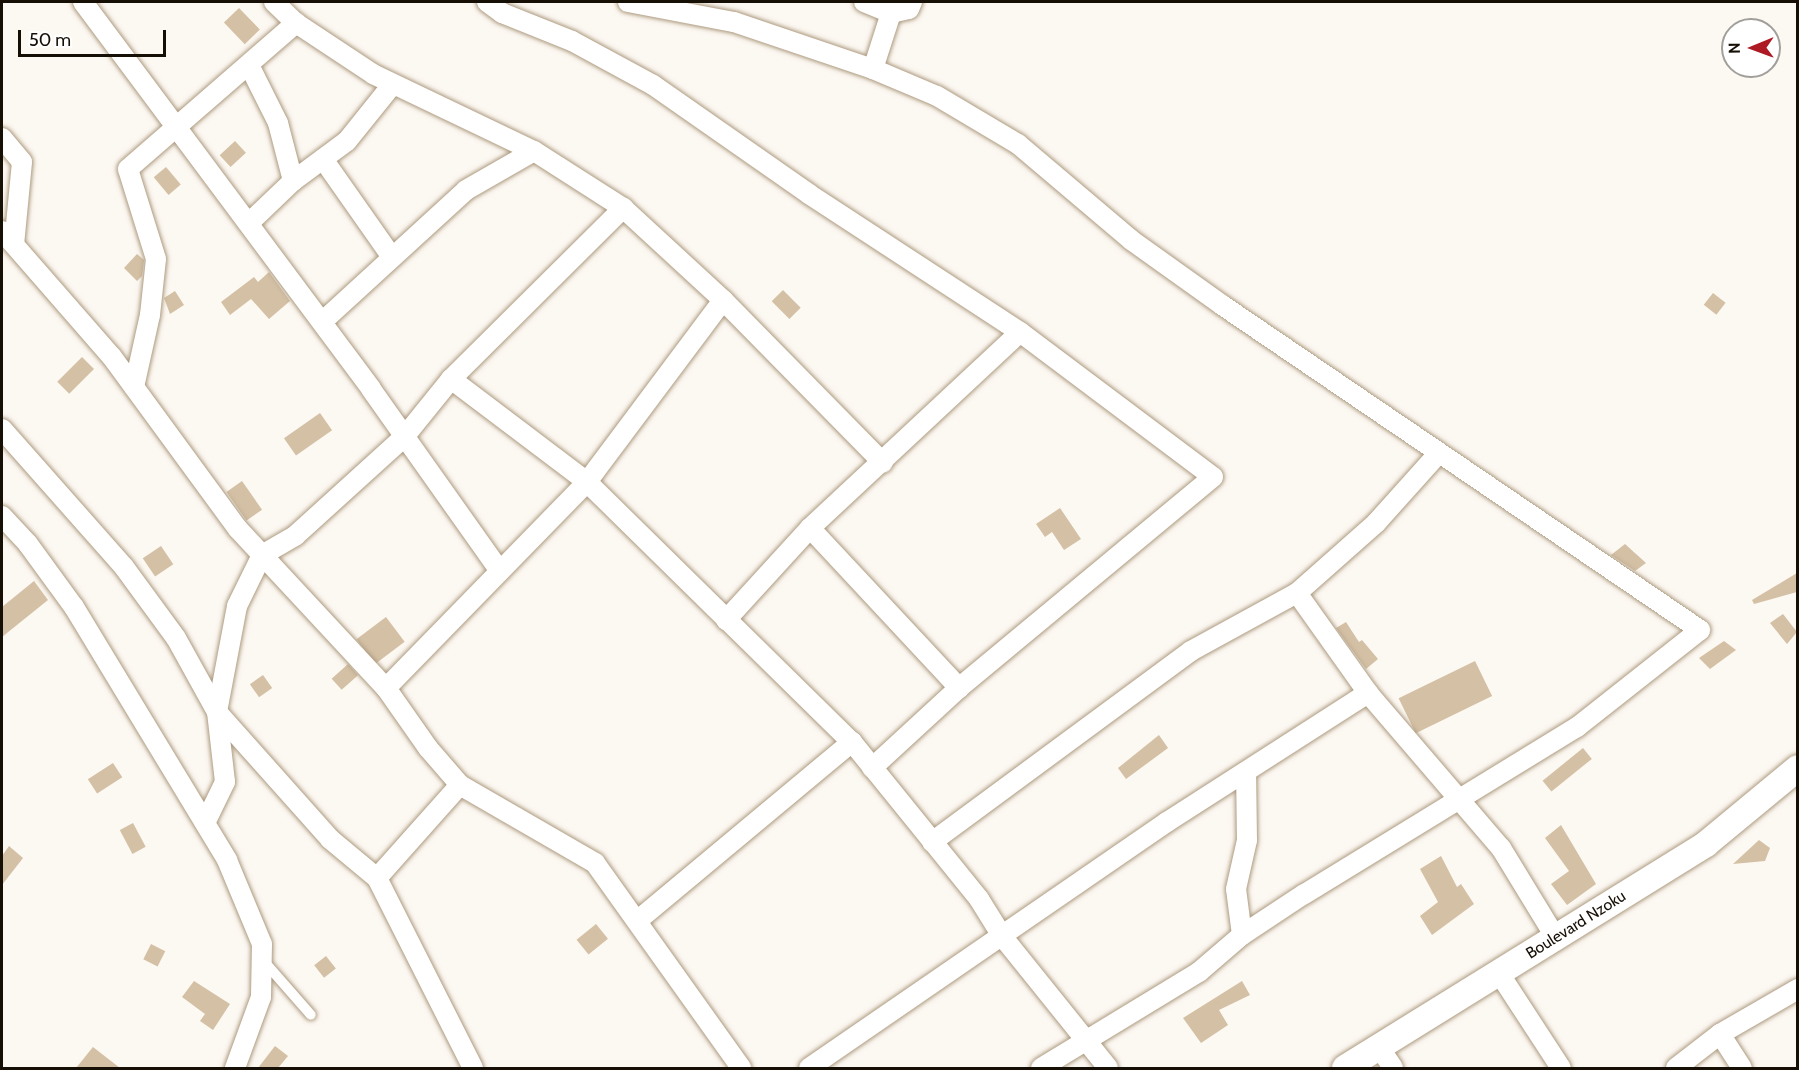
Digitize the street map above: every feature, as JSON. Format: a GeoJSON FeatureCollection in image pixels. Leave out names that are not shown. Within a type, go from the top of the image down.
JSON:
{"type":"FeatureCollection","features":[{"type":"Feature","properties":{"kind":"street"},"geometry":{"type":"LineString","coordinates":[[84,2],[322,322],[500,571]]}},
{"type":"Feature","properties":{"kind":"street"},"geometry":{"type":"LineString","coordinates":[[274,2],[296,23],[392,85],[534,150],[623,207],[723,300],[883,463]]}},
{"type":"Feature","properties":{"kind":"street"},"geometry":{"type":"LineString","coordinates":[[487,2],[502,13],[572,41],[653,85],[809,194],[1020,332],[1213,477],[959,688],[872,768]]}},
{"type":"Feature","properties":{"kind":"street"},"geometry":{"type":"LineString","coordinates":[[628,2],[734,22],[873,69],[937,96],[1018,144],[1131,240],[1438,454],[1700,630],[1577,727],[1242,935],[1199,972],[1041,1068]]}},
{"type":"Feature","properties":{"kind":"street"},"geometry":{"type":"LineString","coordinates":[[864,2],[891,13],[909,9],[912,2]]}},
{"type":"Feature","properties":{"kind":"street"},"geometry":{"type":"LineString","coordinates":[[873,69],[891,13]]}},
{"type":"Feature","properties":{"kind":"street"},"geometry":{"type":"LineString","coordinates":[[134,387],[150,315],[156,259],[128,168],[179,127],[296,23]]}},
{"type":"Feature","properties":{"kind":"street"},"geometry":{"type":"LineString","coordinates":[[249,65],[278,123],[293,181]]}},
{"type":"Feature","properties":{"kind":"street"},"geometry":{"type":"LineString","coordinates":[[249,223],[293,181],[347,141],[392,85]]}},
{"type":"Feature","properties":{"kind":"street"},"geometry":{"type":"LineString","coordinates":[[2,138],[22,162],[8,238],[134,387],[238,529],[386,688],[428,748],[460,785],[595,863],[741,1068]]}},
{"type":"Feature","properties":{"kind":"street"},"geometry":{"type":"LineString","coordinates":[[322,322],[466,190],[534,150]]}},
{"type":"Feature","properties":{"kind":"street"},"geometry":{"type":"LineString","coordinates":[[323,159],[392,257]]}},
{"type":"Feature","properties":{"kind":"street"},"geometry":{"type":"LineString","coordinates":[[205,823],[225,782],[217,712],[237,606],[262,555],[296,535],[405,436],[451,379],[623,207]]}},
{"type":"Feature","properties":{"kind":"street"},"geometry":{"type":"LineString","coordinates":[[386,688],[587,482],[723,300]]}},
{"type":"Feature","properties":{"kind":"street"},"geometry":{"type":"LineString","coordinates":[[726,620],[810,528],[883,463],[1020,332]]}},
{"type":"Feature","properties":{"kind":"street"},"geometry":{"type":"LineString","coordinates":[[451,379],[587,482],[852,742],[979,899],[1002,936],[1108,1068]]}},
{"type":"Feature","properties":{"kind":"street"},"geometry":{"type":"LineString","coordinates":[[2,429],[124,567],[176,638],[217,712],[330,839],[377,878],[473,1068]]}},
{"type":"Feature","properties":{"kind":"street"},"geometry":{"type":"LineString","coordinates":[[932,842],[1191,651],[1297,593],[1376,524],[1438,454]]}},
{"type":"Feature","properties":{"kind":"street"},"geometry":{"type":"LineString","coordinates":[[2,516],[28,544],[74,607],[205,823],[236,881],[262,944],[261,997],[235,1068]]}},
{"type":"Feature","properties":{"kind":"street"},"geometry":{"type":"LineString","coordinates":[[810,528],[959,688]]}},
{"type":"Feature","properties":{"kind":"street"},"geometry":{"type":"LineString","coordinates":[[1297,593],[1368,693],[1501,848],[1556,938]]}},
{"type":"Feature","properties":{"kind":"street"},"geometry":{"type":"LineString","coordinates":[[809,1068],[1246,772],[1368,693]]}},
{"type":"Feature","properties":{"kind":"street"},"geometry":{"type":"LineString","coordinates":[[637,921],[852,742]]}},
{"type":"Feature","properties":{"kind":"street","name":"Boulevard Nzoku"},"geometry":{"type":"LineString","coordinates":[[1345,1068],[1706,844],[1797,768]]}},
{"type":"Feature","properties":{"kind":"street"},"geometry":{"type":"LineString","coordinates":[[1242,935],[1236,889],[1247,840],[1246,772]]}},
{"type":"Feature","properties":{"kind":"street"},"geometry":{"type":"LineString","coordinates":[[377,878],[460,785]]}},
{"type":"Feature","properties":{"kind":"street"},"geometry":{"type":"LineString","coordinates":[[1499,973],[1561,1068]]}},
{"type":"Feature","properties":{"kind":"street"},"geometry":{"type":"LineString","coordinates":[[1676,1068],[1720,1034],[1797,989]]}},
{"type":"Feature","properties":{"kind":"street"},"geometry":{"type":"LineString","coordinates":[[1720,1034],[1742,1068]]}},
{"type":"Feature","properties":{"kind":"street"},"geometry":{"type":"LineString","coordinates":[[1379,1047],[1393,1068]]}},
{"type":"Feature","properties":{"kind":"lane"},"geometry":{"type":"LineString","coordinates":[[261,959],[311,1015]]}},
{"type":"Feature","properties":{"kind":"building"},"geometry":{"type":"Polygon","coordinates":[[[239,8],[260,30],[245,44],[224,23],[239,8]]]}},
{"type":"Feature","properties":{"kind":"building"},"geometry":{"type":"Polygon","coordinates":[[[235,141],[246,153],[231,167],[220,155],[235,141]]]}},
{"type":"Feature","properties":{"kind":"building"},"geometry":{"type":"Polygon","coordinates":[[[166,167],[181,185],[169,195],[154,177],[166,167]]]}},
{"type":"Feature","properties":{"kind":"building"},"geometry":{"type":"Polygon","coordinates":[[[137,254],[144,260],[142,276],[137,281],[124,268],[137,254]]]}},
{"type":"Feature","properties":{"kind":"building"},"geometry":{"type":"Polygon","coordinates":[[[269,272],[290,301],[269,319],[251,299],[230,315],[221,302],[254,277],[258,282],[269,272]]]}},
{"type":"Feature","properties":{"kind":"building"},"geometry":{"type":"Polygon","coordinates":[[[783,290],[801,308],[789,319],[772,301],[783,290]]]}},
{"type":"Feature","properties":{"kind":"building"},"geometry":{"type":"Polygon","coordinates":[[[175,291],[184,305],[170,314],[164,298],[175,291]]]}},
{"type":"Feature","properties":{"kind":"building"},"geometry":{"type":"Polygon","coordinates":[[[1713,293],[1726,303],[1716,315],[1704,305],[1713,293]]]}},
{"type":"Feature","properties":{"kind":"building"},"geometry":{"type":"Polygon","coordinates":[[[82,357],[94,369],[69,394],[57,382],[82,357]]]}},
{"type":"Feature","properties":{"kind":"building"},"geometry":{"type":"Polygon","coordinates":[[[320,413],[332,430],[296,455],[284,438],[320,413]]]}},
{"type":"Feature","properties":{"kind":"building"},"geometry":{"type":"Polygon","coordinates":[[[242,481],[262,510],[247,521],[226,492],[242,481]]]}},
{"type":"Feature","properties":{"kind":"building"},"geometry":{"type":"Polygon","coordinates":[[[1060,508],[1081,539],[1064,550],[1052,532],[1045,537],[1036,524],[1060,508]]]}},
{"type":"Feature","properties":{"kind":"building"},"geometry":{"type":"Polygon","coordinates":[[[1625,544],[1646,563],[1635,571],[1611,555],[1625,544]]]}},
{"type":"Feature","properties":{"kind":"building"},"geometry":{"type":"Polygon","coordinates":[[[161,546],[173,564],[155,577],[143,558],[161,546]]]}},
{"type":"Feature","properties":{"kind":"building"},"geometry":{"type":"Polygon","coordinates":[[[1797,573],[1797,592],[1754,604],[1752,600],[1797,573]]]}},
{"type":"Feature","properties":{"kind":"building"},"geometry":{"type":"Polygon","coordinates":[[[34,581],[48,600],[2,637],[2,607],[34,581]]]}},
{"type":"Feature","properties":{"kind":"building"},"geometry":{"type":"Polygon","coordinates":[[[1783,614],[1797,632],[1787,644],[1770,623],[1783,614]]]}},
{"type":"Feature","properties":{"kind":"building"},"geometry":{"type":"Polygon","coordinates":[[[386,617],[405,642],[375,664],[356,639],[386,617]]]}},
{"type":"Feature","properties":{"kind":"building"},"geometry":{"type":"Polygon","coordinates":[[[1346,622],[1359,642],[1362,640],[1378,659],[1366,669],[1336,628],[1346,622]]]}},
{"type":"Feature","properties":{"kind":"building"},"geometry":{"type":"Polygon","coordinates":[[[1724,641],[1736,650],[1710,669],[1699,658],[1724,641]]]}},
{"type":"Feature","properties":{"kind":"building"},"geometry":{"type":"Polygon","coordinates":[[[1475,661],[1492,696],[1416,733],[1399,698],[1475,661]]]}},
{"type":"Feature","properties":{"kind":"building"},"geometry":{"type":"Polygon","coordinates":[[[348,664],[358,675],[342,690],[332,679],[348,664]]]}},
{"type":"Feature","properties":{"kind":"building"},"geometry":{"type":"Polygon","coordinates":[[[263,675],[272,688],[259,697],[250,684],[263,675]]]}},
{"type":"Feature","properties":{"kind":"building"},"geometry":{"type":"Polygon","coordinates":[[[1159,735],[1168,748],[1126,779],[1118,768],[1159,735]]]}},
{"type":"Feature","properties":{"kind":"building"},"geometry":{"type":"Polygon","coordinates":[[[1583,748],[1592,759],[1551,792],[1543,781],[1583,748]]]}},
{"type":"Feature","properties":{"kind":"building"},"geometry":{"type":"Polygon","coordinates":[[[113,763],[122,777],[97,794],[88,779],[113,763]]]}},
{"type":"Feature","properties":{"kind":"building"},"geometry":{"type":"Polygon","coordinates":[[[133,823],[146,847],[132,854],[120,830],[133,823]]]}},
{"type":"Feature","properties":{"kind":"building"},"geometry":{"type":"Polygon","coordinates":[[[1561,825],[1596,884],[1567,905],[1551,884],[1569,871],[1545,838],[1561,825]]]}},
{"type":"Feature","properties":{"kind":"building"},"geometry":{"type":"Polygon","coordinates":[[[1759,840],[1770,848],[1765,861],[1733,864],[1759,840]]]}},
{"type":"Feature","properties":{"kind":"building"},"geometry":{"type":"Polygon","coordinates":[[[9,846],[23,858],[2,885],[2,856],[9,846]]]}},
{"type":"Feature","properties":{"kind":"building"},"geometry":{"type":"Polygon","coordinates":[[[1441,856],[1457,887],[1461,884],[1474,904],[1432,935],[1420,916],[1438,902],[1420,869],[1441,856]]]}},
{"type":"Feature","properties":{"kind":"building"},"geometry":{"type":"Polygon","coordinates":[[[596,924],[608,939],[589,954],[577,940],[596,924]]]}},
{"type":"Feature","properties":{"kind":"building"},"geometry":{"type":"Polygon","coordinates":[[[151,944],[165,951],[158,966],[143,959],[151,944]]]}},
{"type":"Feature","properties":{"kind":"building"},"geometry":{"type":"Polygon","coordinates":[[[326,956],[336,969],[324,978],[314,965],[326,956]]]}},
{"type":"Feature","properties":{"kind":"building"},"geometry":{"type":"Polygon","coordinates":[[[194,981],[230,1004],[213,1030],[200,1021],[205,1014],[182,997],[194,981]]]}},
{"type":"Feature","properties":{"kind":"building"},"geometry":{"type":"Polygon","coordinates":[[[1242,981],[1250,995],[1219,1010],[1228,1025],[1201,1043],[1183,1018],[1242,981]]]}},
{"type":"Feature","properties":{"kind":"building"},"geometry":{"type":"Polygon","coordinates":[[[275,1046],[288,1056],[278,1068],[258,1068],[275,1046]]]}},
{"type":"Feature","properties":{"kind":"building"},"geometry":{"type":"Polygon","coordinates":[[[93,1047],[120,1068],[76,1068],[93,1047]]]}}]}
